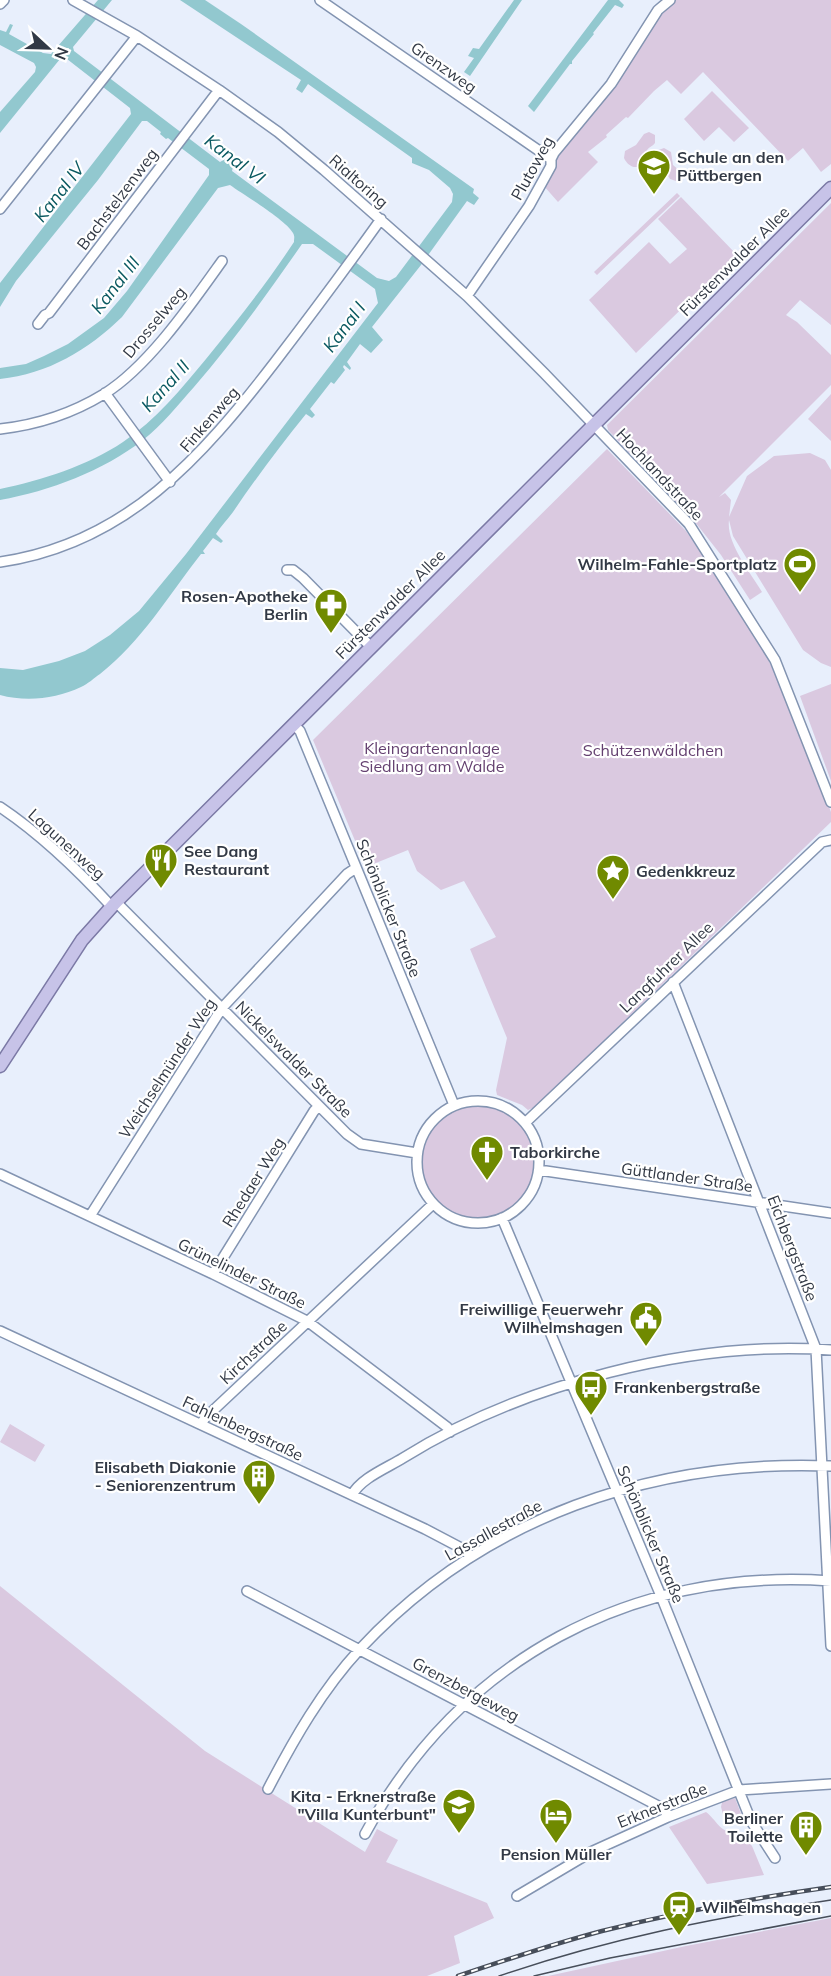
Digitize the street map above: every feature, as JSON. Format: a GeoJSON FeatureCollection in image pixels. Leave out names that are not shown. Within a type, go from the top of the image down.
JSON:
{"type":"FeatureCollection","features":[{"type":"Feature","properties":{"kind":"main road","name":"Fürstenwalder Allee"},"geometry":{"type":"LineString","coordinates":[[0,1066],[82,940],[114,905],[831,188]]}},
{"type":"Feature","properties":{"kind":"street"},"geometry":{"type":"LineString","coordinates":[[0,4],[4,0]]}},
{"type":"Feature","properties":{"kind":"street","name":"Rialtoring"},"geometry":{"type":"LineString","coordinates":[[73,0],[137,36],[219,90],[295,145],[466,296],[594,424]]}},
{"type":"Feature","properties":{"kind":"street","name":"Grenzweg"},"geometry":{"type":"LineString","coordinates":[[320,0],[551,159]]}},
{"type":"Feature","properties":{"kind":"street","name":"Plutoweg"},"geometry":{"type":"LineString","coordinates":[[466,296],[529,206],[551,166],[551,159],[611,84],[658,10],[670,0]]}},
{"type":"Feature","properties":{"kind":"street"},"geometry":{"type":"LineString","coordinates":[[0,209],[137,36]]}},
{"type":"Feature","properties":{"kind":"street","name":"Bachstelzenweg"},"geometry":{"type":"LineString","coordinates":[[38,324],[49,313],[219,90]]}},
{"type":"Feature","properties":{"kind":"street","name":"Finkenweg"},"geometry":{"type":"LineString","coordinates":[[0,562],[39,553],[100,530],[139,506],[170,482],[214,437],[241,405],[306,322],[381,219]]}},
{"type":"Feature","properties":{"kind":"street","name":"Drosselweg"},"geometry":{"type":"LineString","coordinates":[[0,429],[50,418],[105,393],[130,373],[158,345],[222,261]]}},
{"type":"Feature","properties":{"kind":"street"},"geometry":{"type":"LineString","coordinates":[[105,393],[170,482]]}},
{"type":"Feature","properties":{"kind":"street","name":"Hochlandstraße"},"geometry":{"type":"LineString","coordinates":[[594,424],[689,524],[766,643],[775,660],[831,802]]}},
{"type":"Feature","properties":{"kind":"street"},"geometry":{"type":"LineString","coordinates":[[287,570],[293,570],[303,578],[371,647]]}},
{"type":"Feature","properties":{"kind":"street","name":"Schönblicker Straße"},"geometry":{"type":"LineString","coordinates":[[293,724],[300,731],[454,1105]]}},
{"type":"Feature","properties":{"kind":"street","name":"Lagunenweg"},"geometry":{"type":"LineString","coordinates":[[0,807],[30,827],[114,905]]}},
{"type":"Feature","properties":{"kind":"street","name":"Langfuhrer Allee"},"geometry":{"type":"LineString","coordinates":[[526,1122],[822,842],[831,840]]}},
{"type":"Feature","properties":{"kind":"street","name":"Weichselmünder Weg"},"geometry":{"type":"LineString","coordinates":[[90,1216],[222,1008],[348,872],[356,868]]}},
{"type":"Feature","properties":{"kind":"street","name":"Nickelswalder Straße"},"geometry":{"type":"LineString","coordinates":[[114,905],[222,1008],[347,1134],[361,1144],[417,1153]]}},
{"type":"Feature","properties":{"kind":"street","name":"Eichbergstraße"},"geometry":{"type":"LineString","coordinates":[[673,982],[816,1349],[827,1466],[831,1646]]}},
{"type":"Feature","properties":{"kind":"street"},"geometry":{"type":"LineString","coordinates":[[468,1101],[483,1101],[512,1110],[526,1122],[537,1145],[538,1170],[530,1195],[514,1212],[488,1223],[468,1222],[448,1215],[433,1204],[420,1181],[417,1153],[432,1121],[454,1105],[468,1101]]}},
{"type":"Feature","properties":{"kind":"street","name":"Rhedaer Weg"},"geometry":{"type":"LineString","coordinates":[[213,1274],[319,1106]]}},
{"type":"Feature","properties":{"kind":"street","name":"Güttlander Straße"},"geometry":{"type":"LineString","coordinates":[[538,1170],[831,1213]]}},
{"type":"Feature","properties":{"kind":"street","name":"Grünelinder Straße"},"geometry":{"type":"LineString","coordinates":[[0,1174],[308,1321],[447,1427],[450,1432]]}},
{"type":"Feature","properties":{"kind":"street","name":"Kirchstraße"},"geometry":{"type":"LineString","coordinates":[[201,1424],[433,1204]]}},
{"type":"Feature","properties":{"kind":"street","name":"Schönblicker Straße"},"geometry":{"type":"LineString","coordinates":[[502,1218],[661,1596],[751,1821],[775,1858]]}},
{"type":"Feature","properties":{"kind":"street","name":"Fahlenbergstraße"},"geometry":{"type":"LineString","coordinates":[[0,1331],[352,1495],[465,1550],[470,1557]]}},
{"type":"Feature","properties":{"kind":"street"},"geometry":{"type":"LineString","coordinates":[[352,1495],[368,1479],[421,1446],[520,1401],[571,1382],[631,1367],[697,1356],[758,1350],[831,1350]]}},
{"type":"Feature","properties":{"kind":"street","name":"Lassallestraße"},"geometry":{"type":"LineString","coordinates":[[268,1789],[308,1717],[359,1650],[410,1601],[470,1557],[532,1523],[586,1500],[644,1483],[704,1472],[745,1468],[827,1466]]}},
{"type":"Feature","properties":{"kind":"street"},"geometry":{"type":"LineString","coordinates":[[365,1834],[412,1759],[463,1704],[505,1670],[554,1638],[607,1614],[661,1596],[705,1586],[777,1580],[829,1581]]}},
{"type":"Feature","properties":{"kind":"street","name":"Grenzbergeweg"},"geometry":{"type":"LineString","coordinates":[[247,1592],[664,1809],[668,1817]]}},
{"type":"Feature","properties":{"kind":"street","name":"Erknerstraße"},"geometry":{"type":"LineString","coordinates":[[517,1896],[593,1851],[668,1817],[739,1790],[831,1784]]}},
{"type":"Feature","properties":{"kind":"green space"},"geometry":{"type":"Polygon","coordinates":[[[676,0],[831,0],[831,164],[821,172],[803,148],[788,161],[703,72],[681,94],[667,80],[654,91],[628,118],[626,117],[606,135],[607,137],[588,152],[598,162],[558,202],[543,185],[561,149],[657,19],[676,0]]]}},
{"type":"Feature","properties":{"kind":"green space"},"geometry":{"type":"Polygon","coordinates":[[[712,91],[749,128],[734,142],[719,127],[704,141],[684,119],[712,91]]]}},
{"type":"Feature","properties":{"kind":"green space"},"geometry":{"type":"Polygon","coordinates":[[[649,132],[655,135],[655,143],[646,151],[642,164],[637,167],[631,166],[624,158],[625,151],[636,145],[644,134],[649,132]]]}},
{"type":"Feature","properties":{"kind":"green space"},"geometry":{"type":"Polygon","coordinates":[[[664,148],[671,152],[673,165],[680,171],[680,177],[676,181],[670,179],[654,159],[656,151],[664,148]]]}},
{"type":"Feature","properties":{"kind":"green space"},"geometry":{"type":"Polygon","coordinates":[[[677,193],[680,196],[597,275],[594,272],[677,193]]]}},
{"type":"Feature","properties":{"kind":"green space"},"geometry":{"type":"Polygon","coordinates":[[[681,197],[737,255],[636,353],[589,300],[649,242],[670,264],[687,249],[658,219],[681,197]]]}},
{"type":"Feature","properties":{"kind":"green space"},"geometry":{"type":"Polygon","coordinates":[[[831,203],[831,325],[800,300],[786,315],[797,322],[831,355],[831,385],[719,497],[725,493],[731,500],[729,517],[747,476],[774,456],[810,453],[825,460],[831,470],[831,667],[803,650],[733,536],[729,520],[729,529],[735,548],[762,592],[750,600],[721,555],[695,522],[608,430],[607,425],[831,203]]]}},
{"type":"Feature","properties":{"kind":"green space"},"geometry":{"type":"Polygon","coordinates":[[[831,394],[831,441],[808,419],[831,394]]]}},
{"type":"Feature","properties":{"kind":"green space","name":"Kleingartenanlage Siedlung am Walde"},"geometry":{"type":"Polygon","coordinates":[[[607,449],[686,531],[742,612],[788,702],[831,812],[831,822],[535,1107],[528,1110],[522,1105],[497,1095],[496,1090],[507,1038],[470,949],[496,937],[464,881],[441,890],[417,871],[408,850],[366,867],[313,740],[607,449]]]}},
{"type":"Feature","properties":{"kind":"green space"},"geometry":{"type":"Polygon","coordinates":[[[831,684],[831,781],[800,696],[831,684]]]}},
{"type":"Feature","properties":{"kind":"green space"},"geometry":{"type":"Polygon","coordinates":[[[478,1106],[499,1111],[517,1123],[529,1141],[534,1162],[529,1183],[517,1201],[499,1213],[478,1218],[457,1213],[439,1201],[427,1183],[422,1162],[427,1141],[439,1123],[457,1111],[478,1106]]]}},
{"type":"Feature","properties":{"kind":"green space"},"geometry":{"type":"Polygon","coordinates":[[[10,1424],[45,1445],[35,1462],[0,1442],[10,1424]]]}},
{"type":"Feature","properties":{"kind":"green space"},"geometry":{"type":"Polygon","coordinates":[[[0,1586],[205,1751],[365,1852],[377,1829],[398,1840],[386,1862],[487,1903],[494,1918],[454,1936],[460,1963],[427,1976],[0,1976],[0,1586]]]}},
{"type":"Feature","properties":{"kind":"green space"},"geometry":{"type":"Polygon","coordinates":[[[735,1798],[743,1819],[735,1823],[724,1818],[721,1807],[722,1802],[735,1798]]]}},
{"type":"Feature","properties":{"kind":"green space"},"geometry":{"type":"Polygon","coordinates":[[[706,1812],[723,1829],[739,1832],[752,1846],[764,1875],[707,1884],[669,1827],[706,1812]]]}},
{"type":"Feature","properties":{"kind":"green space"},"geometry":{"type":"Polygon","coordinates":[[[831,1918],[831,1976],[548,1976],[686,1946],[831,1918]]]}},
{"type":"Feature","properties":{"kind":"water"},"geometry":{"type":"Polygon","coordinates":[[[98,0],[112,0],[73,47],[74,51],[220,162],[227,158],[234,162],[232,171],[377,278],[389,281],[396,277],[452,202],[453,194],[450,188],[429,170],[412,163],[412,158],[308,84],[302,93],[296,89],[301,80],[180,0],[205,0],[474,189],[473,193],[479,198],[474,205],[467,201],[372,327],[383,340],[371,353],[360,344],[347,362],[350,370],[344,365],[345,370],[334,384],[331,382],[310,409],[315,415],[312,418],[306,414],[218,531],[216,534],[223,541],[221,543],[213,538],[203,551],[205,554],[201,554],[129,648],[89,683],[81,687],[51,697],[30,699],[10,697],[0,695],[0,668],[23,670],[59,661],[85,651],[110,635],[139,611],[186,554],[378,303],[375,289],[313,244],[302,244],[223,353],[176,408],[143,440],[111,461],[75,478],[38,491],[0,500],[0,489],[48,477],[79,465],[109,451],[146,424],[177,393],[218,345],[294,242],[294,235],[289,228],[264,208],[230,185],[218,188],[122,317],[109,329],[81,350],[51,366],[35,372],[0,379],[0,368],[26,364],[44,356],[68,344],[104,318],[127,291],[209,175],[209,169],[168,138],[166,139],[147,121],[142,121],[98,180],[16,281],[0,307],[0,283],[131,114],[130,108],[67,59],[60,59],[0,133],[0,112],[35,72],[36,67],[34,63],[0,45],[0,30],[6,32],[10,24],[13,25],[9,34],[43,53],[51,54],[98,0]]]}},
{"type":"Feature","properties":{"kind":"water"},"geometry":{"type":"Polygon","coordinates":[[[514,0],[522,0],[470,76],[464,72],[474,58],[468,56],[473,48],[479,49],[514,0]]]}},
{"type":"Feature","properties":{"kind":"water"},"geometry":{"type":"Polygon","coordinates":[[[608,0],[619,0],[624,5],[622,8],[615,5],[534,112],[528,106],[608,0]]]}},
{"type":"Feature","properties":{"kind":"tram line"},"geometry":{"type":"LineString","coordinates":[[499,1976],[581,1951],[663,1930],[831,1900]]}},
{"type":"Feature","properties":{"kind":"tram line"},"geometry":{"type":"LineString","coordinates":[[534,1976],[610,1958],[831,1916]]}},
{"type":"Feature","properties":{"kind":"railway"},"geometry":{"type":"LineString","coordinates":[[458,1976],[565,1941],[631,1924],[716,1906],[831,1887]]}},
{"type":"Feature","properties":{"kind":"place","name":"Schule an den Püttbergen"},"geometry":{"type":"Point","coordinates":[654,195]}},
{"type":"Feature","properties":{"kind":"place","name":"Wilhelm-Fahle-Sportplatz"},"geometry":{"type":"Point","coordinates":[800,593]}},
{"type":"Feature","properties":{"kind":"place","name":"Rosen-Apotheke Berlin"},"geometry":{"type":"Point","coordinates":[331,634]}},
{"type":"Feature","properties":{"kind":"place","name":"See Dang Restaurant"},"geometry":{"type":"Point","coordinates":[161,889]}},
{"type":"Feature","properties":{"kind":"place","name":"Gedenkkreuz"},"geometry":{"type":"Point","coordinates":[613,900]}},
{"type":"Feature","properties":{"kind":"place","name":"Taborkirche"},"geometry":{"type":"Point","coordinates":[487,1181]}},
{"type":"Feature","properties":{"kind":"place","name":"Freiwillige Feuerwehr Wilhelmshagen"},"geometry":{"type":"Point","coordinates":[646,1347]}},
{"type":"Feature","properties":{"kind":"place","name":"Frankenbergstraße"},"geometry":{"type":"Point","coordinates":[591,1416]}},
{"type":"Feature","properties":{"kind":"place","name":"Elisabeth Diakonie - Seniorenzentrum"},"geometry":{"type":"Point","coordinates":[259,1505]}},
{"type":"Feature","properties":{"kind":"place","name":"Kita - Erknerstraße \"Villa Kunterbunt\""},"geometry":{"type":"Point","coordinates":[459,1834]}},
{"type":"Feature","properties":{"kind":"place","name":"Pension Müller"},"geometry":{"type":"Point","coordinates":[556,1844]}},
{"type":"Feature","properties":{"kind":"place","name":"Berliner Toilette"},"geometry":{"type":"Point","coordinates":[806,1856]}},
{"type":"Feature","properties":{"kind":"place","name":"Wilhelmshagen"},"geometry":{"type":"Point","coordinates":[679,1936]}},
{"type":"Feature","properties":{"kind":"water label","name":"Kanal VI"},"geometry":{"type":"Point","coordinates":[235,159]}},
{"type":"Feature","properties":{"kind":"water label","name":"Kanal IV"},"geometry":{"type":"Point","coordinates":[59,192]}},
{"type":"Feature","properties":{"kind":"water label","name":"Kanal III"},"geometry":{"type":"Point","coordinates":[115,285]}},
{"type":"Feature","properties":{"kind":"water label","name":"Kanal I"},"geometry":{"type":"Point","coordinates":[344,327]}},
{"type":"Feature","properties":{"kind":"water label","name":"Kanal II"},"geometry":{"type":"Point","coordinates":[165,386]}},
{"type":"Feature","properties":{"kind":"park label","name":"Schützenwäldchen"},"geometry":{"type":"Point","coordinates":[653,750]}}]}
